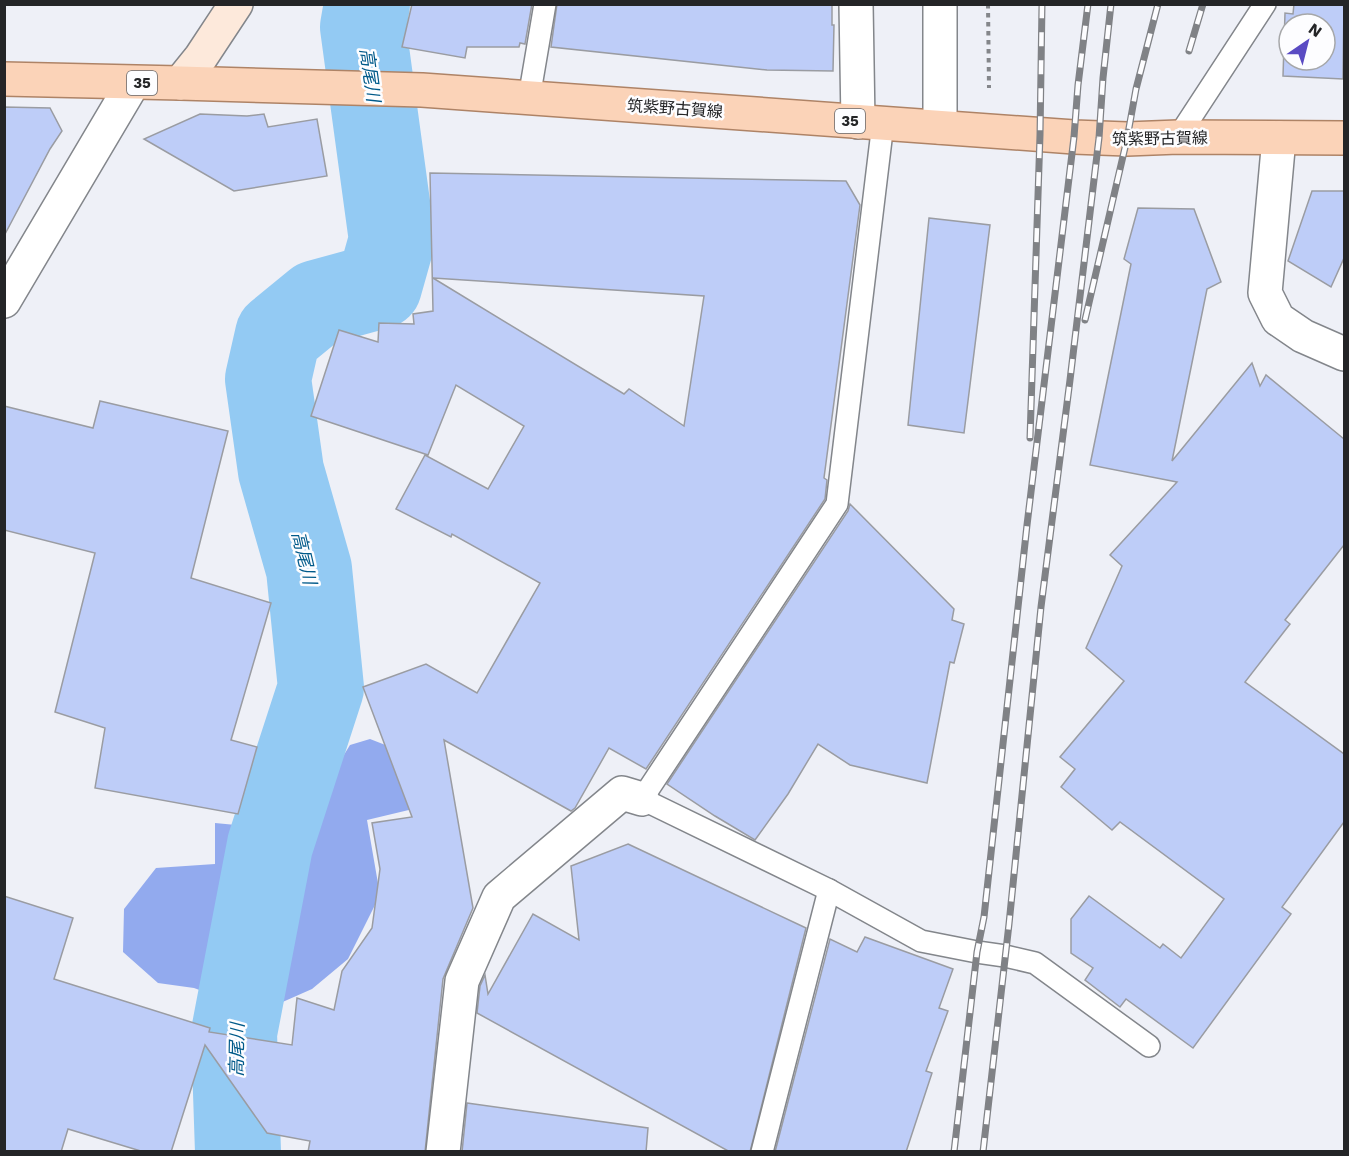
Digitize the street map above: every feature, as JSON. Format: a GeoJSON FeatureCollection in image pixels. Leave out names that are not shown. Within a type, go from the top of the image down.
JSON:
{"type":"FeatureCollection","features":[{"type":"Feature","properties":{"kind":"main road"},"geometry":{"type":"LineString","coordinates":[[180,83],[201,57],[235,5]]}},
{"type":"Feature","properties":{"kind":"main road","name":"筑紫野古賀線"},"geometry":{"type":"LineString","coordinates":[[4,79],[422,90],[1127,140],[1178,137],[1344,138]]}},
{"type":"Feature","properties":{"kind":"street"},"geometry":{"type":"LineString","coordinates":[[856,4],[870,122]]}},
{"type":"Feature","properties":{"kind":"street"},"geometry":{"type":"LineString","coordinates":[[940,4],[940,127]]}},
{"type":"Feature","properties":{"kind":"street"},"geometry":{"type":"LineString","coordinates":[[4,301],[133,83]]}},
{"type":"Feature","properties":{"kind":"street"},"geometry":{"type":"LineString","coordinates":[[1279,138],[1265,293],[1278,319],[1303,336],[1344,354]]}},
{"type":"Feature","properties":{"kind":"street"},"geometry":{"type":"LineString","coordinates":[[443,1152],[462,981],[499,897],[622,793],[642,799]]}},
{"type":"Feature","properties":{"kind":"lane"},"geometry":{"type":"LineString","coordinates":[[529,98],[545,4]]}},
{"type":"Feature","properties":{"kind":"lane"},"geometry":{"type":"LineString","coordinates":[[1178,137],[1265,4]]}},
{"type":"Feature","properties":{"kind":"lane"},"geometry":{"type":"LineString","coordinates":[[870,122],[837,504],[642,799],[830,890],[921,940],[1035,963],[1149,1046]]}},
{"type":"Feature","properties":{"kind":"lane"},"geometry":{"type":"LineString","coordinates":[[762,1152],[830,890]]}},
{"type":"Feature","properties":{"kind":"path"},"geometry":{"type":"LineString","coordinates":[[988,4],[990,131]]}},
{"type":"Feature","properties":{"kind":"shaded area"},"geometry":{"type":"Polygon","coordinates":[[[370,739],[411,755],[438,803],[367,820],[380,895],[348,959],[312,989],[260,1012],[194,988],[158,983],[123,952],[124,909],[156,868],[215,864],[215,823],[236,825],[252,790],[262,759],[281,745],[334,771],[350,745],[370,739]]]}},
{"type":"Feature","properties":{"kind":"building"},"geometry":{"type":"Polygon","coordinates":[[[412,4],[532,4],[525,44],[520,43],[519,47],[467,47],[465,58],[402,47],[412,4]]]}},
{"type":"Feature","properties":{"kind":"building"},"geometry":{"type":"Polygon","coordinates":[[[557,4],[832,4],[833,71],[767,70],[551,47],[557,4]]]}},
{"type":"Feature","properties":{"kind":"building"},"geometry":{"type":"Polygon","coordinates":[[[1294,4],[1344,4],[1343,79],[1283,76],[1283,72],[1337,72],[1337,12],[1293,12],[1294,4]]]}},
{"type":"Feature","properties":{"kind":"building"},"geometry":{"type":"Polygon","coordinates":[[[4,107],[50,108],[62,131],[50,149],[4,236],[4,107]]]}},
{"type":"Feature","properties":{"kind":"building"},"geometry":{"type":"Polygon","coordinates":[[[200,114],[247,116],[264,114],[268,127],[317,119],[327,176],[234,191],[144,139],[200,114]]]}},
{"type":"Feature","properties":{"kind":"building"},"geometry":{"type":"Polygon","coordinates":[[[430,173],[846,181],[860,205],[824,478],[827,480],[825,499],[646,769],[609,748],[575,808],[571,811],[444,740],[473,908],[443,979],[425,1152],[308,1152],[310,1141],[267,1133],[205,1045],[171,1152],[144,1152],[68,1129],[61,1152],[4,1152],[4,896],[73,918],[54,979],[210,1028],[209,1032],[292,1045],[297,998],[334,1010],[342,971],[372,928],[380,869],[372,823],[412,817],[363,687],[426,664],[477,693],[540,583],[452,534],[451,537],[396,509],[425,455],[488,489],[524,426],[456,385],[428,455],[311,416],[339,330],[378,342],[379,323],[414,324],[413,314],[433,311],[430,173]],[[433,278],[624,394],[629,389],[684,426],[704,296],[433,278]]]}},
{"type":"Feature","properties":{"kind":"building"},"geometry":{"type":"Polygon","coordinates":[[[1312,191],[1344,191],[1344,258],[1331,287],[1288,261],[1312,191]]]}},
{"type":"Feature","properties":{"kind":"building"},"geometry":{"type":"Polygon","coordinates":[[[1138,208],[1194,209],[1221,282],[1207,289],[1172,461],[1252,363],[1260,386],[1266,375],[1344,439],[1344,545],[1285,620],[1290,624],[1245,682],[1344,754],[1344,822],[1282,907],[1291,914],[1193,1048],[1126,999],[1120,1007],[1085,980],[1093,968],[1071,953],[1071,919],[1089,896],[1160,948],[1163,944],[1181,958],[1224,899],[1120,822],[1112,830],[1061,787],[1075,769],[1060,757],[1124,681],[1086,648],[1122,566],[1110,555],[1177,482],[1090,465],[1131,264],[1124,259],[1138,208]]]}},
{"type":"Feature","properties":{"kind":"building"},"geometry":{"type":"Polygon","coordinates":[[[929,218],[990,225],[964,433],[908,425],[929,218]]]}},
{"type":"Feature","properties":{"kind":"building"},"geometry":{"type":"Polygon","coordinates":[[[100,401],[228,431],[191,578],[271,603],[231,740],[257,747],[238,814],[95,788],[105,728],[55,712],[95,553],[4,530],[4,406],[93,428],[100,401]]]}},
{"type":"Feature","properties":{"kind":"building"},"geometry":{"type":"Polygon","coordinates":[[[850,504],[954,609],[952,620],[964,624],[954,663],[950,662],[927,783],[850,765],[818,744],[788,794],[755,840],[667,784],[848,511],[850,504]]]}},
{"type":"Feature","properties":{"kind":"building"},"geometry":{"type":"Polygon","coordinates":[[[628,844],[806,928],[750,1152],[730,1152],[477,1013],[480,986],[485,975],[488,994],[533,914],[579,940],[571,866],[628,844]]]}},
{"type":"Feature","properties":{"kind":"building"},"geometry":{"type":"Polygon","coordinates":[[[865,937],[953,969],[939,1008],[948,1011],[926,1071],[932,1073],[906,1152],[775,1152],[830,939],[857,952],[865,937]]]}},
{"type":"Feature","properties":{"kind":"building"},"geometry":{"type":"Polygon","coordinates":[[[467,1103],[648,1128],[646,1152],[462,1152],[467,1103]]]}},
{"type":"Feature","properties":{"kind":"waterway","name":"高尾川"},"geometry":{"type":"LineString","coordinates":[[238,1152],[234,1033],[270,845],[321,688],[309,569],[281,471],[268,379],[278,335],[317,303],[379,286],[392,240],[363,27],[367,4]]}},
{"type":"Feature","properties":{"kind":"railway"},"geometry":{"type":"LineString","coordinates":[[1030,438],[1042,4]]}},
{"type":"Feature","properties":{"kind":"railway"},"geometry":{"type":"LineString","coordinates":[[954,1152],[977,952],[984,917],[1088,4]]}},
{"type":"Feature","properties":{"kind":"railway"},"geometry":{"type":"LineString","coordinates":[[983,1152],[1041,607],[1099,138],[1111,4]]}},
{"type":"Feature","properties":{"kind":"railway"},"geometry":{"type":"LineString","coordinates":[[1085,320],[1127,139],[1136,89],[1158,4]]}},
{"type":"Feature","properties":{"kind":"railway"},"geometry":{"type":"LineString","coordinates":[[1189,51],[1203,4]]}}]}
